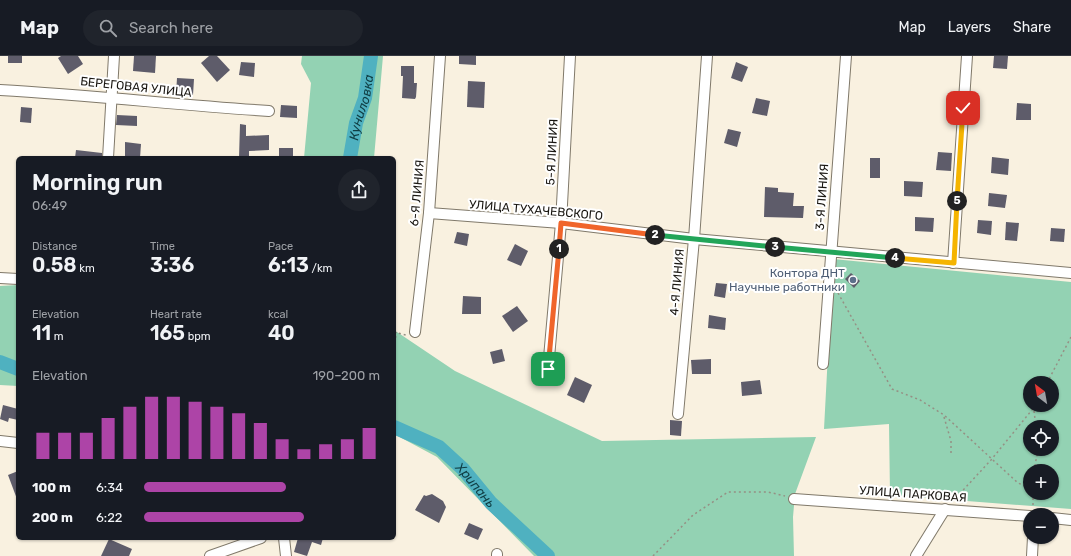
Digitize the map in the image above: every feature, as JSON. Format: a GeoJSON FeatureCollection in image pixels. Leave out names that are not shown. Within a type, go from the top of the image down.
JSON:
{"type":"FeatureCollection","features":[{"type":"Feature","properties":{"kind":"street"},"geometry":{"type":"LineString","coordinates":[[108,156],[114,56]]}},
{"type":"Feature","properties":{"kind":"street","name":"6-Я ЛИНИЯ"},"geometry":{"type":"LineString","coordinates":[[415,332],[429,213],[440,56]]}},
{"type":"Feature","properties":{"kind":"street","name":"5-Я ЛИНИЯ"},"geometry":{"type":"LineString","coordinates":[[548,369],[561,223],[570,56]]}},
{"type":"Feature","properties":{"kind":"street","name":"4-Я ЛИНИЯ"},"geometry":{"type":"LineString","coordinates":[[678,414],[694,239],[707,56]]}},
{"type":"Feature","properties":{"kind":"street","name":"3-Я ЛИНИЯ"},"geometry":{"type":"LineString","coordinates":[[822,364],[846,56]]}},
{"type":"Feature","properties":{"kind":"street"},"geometry":{"type":"LineString","coordinates":[[954,263],[967,56]]}},
{"type":"Feature","properties":{"kind":"street","name":"БЕРЕГОВАЯ УЛИЦА"},"geometry":{"type":"LineString","coordinates":[[0,90],[78,94],[269,111]]}},
{"type":"Feature","properties":{"kind":"street","name":"УЛИЦА ТУХАЧЕВСКОГО"},"geometry":{"type":"LineString","coordinates":[[429,213],[561,223],[694,239],[1071,273]]}},
{"type":"Feature","properties":{"kind":"street"},"geometry":{"type":"LineString","coordinates":[[0,278],[16,279]]}},
{"type":"Feature","properties":{"kind":"street"},"geometry":{"type":"LineString","coordinates":[[0,441],[16,443]]}},
{"type":"Feature","properties":{"kind":"street","name":"УЛИЦА ПАРКОВАЯ"},"geometry":{"type":"LineString","coordinates":[[794,499],[945,510],[1023,512]]}},
{"type":"Feature","properties":{"kind":"street"},"geometry":{"type":"LineString","coordinates":[[916,556],[945,510]]}},
{"type":"Feature","properties":{"kind":"street"},"geometry":{"type":"LineString","coordinates":[[1059,519],[1071,520]]}},
{"type":"Feature","properties":{"kind":"street"},"geometry":{"type":"LineString","coordinates":[[210,556],[255,540]]}},
{"type":"Feature","properties":{"kind":"street"},"geometry":{"type":"LineString","coordinates":[[284,540],[286,556]]}},
{"type":"Feature","properties":{"kind":"street"},"geometry":{"type":"LineString","coordinates":[[1032,556],[1033,544]]}},
{"type":"Feature","properties":{"kind":"path"},"geometry":{"type":"LineString","coordinates":[[836,289],[892,389],[920,400],[944,416],[991,460],[1018,483],[1023,485]]}},
{"type":"Feature","properties":{"kind":"path"},"geometry":{"type":"LineString","coordinates":[[396,332],[410,336],[415,332]]}},
{"type":"Feature","properties":{"kind":"path"},"geometry":{"type":"LineString","coordinates":[[1051,376],[1071,337]]}},
{"type":"Feature","properties":{"kind":"path"},"geometry":{"type":"LineString","coordinates":[[945,510],[1032,412]]}},
{"type":"Feature","properties":{"kind":"path"},"geometry":{"type":"LineString","coordinates":[[944,416],[951,441],[951,453]]}},
{"type":"Feature","properties":{"kind":"path"},"geometry":{"type":"LineString","coordinates":[[653,556],[693,515],[728,492],[768,492],[794,499]]}},
{"type":"Feature","properties":{"kind":"green space"},"geometry":{"type":"Polygon","coordinates":[[[302,56],[383,56],[374,156],[304,156],[311,83],[301,64],[302,56]]]}},
{"type":"Feature","properties":{"kind":"green space"},"geometry":{"type":"Polygon","coordinates":[[[833,259],[1071,282],[1071,509],[890,495],[889,424],[824,429],[833,259]]]}},
{"type":"Feature","properties":{"kind":"green space"},"geometry":{"type":"Polygon","coordinates":[[[16,285],[16,386],[0,385],[0,286],[16,285]]]}},
{"type":"Feature","properties":{"kind":"green space"},"geometry":{"type":"Polygon","coordinates":[[[396,331],[455,371],[602,441],[816,437],[795,494],[793,517],[794,556],[534,556],[437,457],[396,435],[396,331]]]}},
{"type":"Feature","properties":{"kind":"building"},"geometry":{"type":"Polygon","coordinates":[[[8,56],[22,56],[22,63],[8,63],[8,56]]]}},
{"type":"Feature","properties":{"kind":"building"},"geometry":{"type":"Polygon","coordinates":[[[61,56],[78,56],[83,64],[68,74],[58,58],[61,56]]]}},
{"type":"Feature","properties":{"kind":"building"},"geometry":{"type":"Polygon","coordinates":[[[134,56],[156,56],[155,73],[133,71],[134,56]]]}},
{"type":"Feature","properties":{"kind":"building"},"geometry":{"type":"Polygon","coordinates":[[[209,56],[217,56],[230,70],[217,82],[201,63],[209,56]]]}},
{"type":"Feature","properties":{"kind":"building"},"geometry":{"type":"Polygon","coordinates":[[[459,56],[476,56],[476,65],[459,64],[459,56]]]}},
{"type":"Feature","properties":{"kind":"building"},"geometry":{"type":"Polygon","coordinates":[[[994,56],[1008,56],[1007,69],[993,68],[994,56]]]}},
{"type":"Feature","properties":{"kind":"building"},"geometry":{"type":"Polygon","coordinates":[[[241,62],[255,63],[254,77],[239,75],[241,62]]]}},
{"type":"Feature","properties":{"kind":"building"},"geometry":{"type":"Polygon","coordinates":[[[736,62],[748,67],[742,82],[731,78],[736,62]]]}},
{"type":"Feature","properties":{"kind":"building"},"geometry":{"type":"Polygon","coordinates":[[[401,66],[414,66],[414,83],[417,83],[415,99],[402,98],[403,76],[401,76],[401,66]]]}},
{"type":"Feature","properties":{"kind":"building"},"geometry":{"type":"Polygon","coordinates":[[[177,78],[194,79],[193,95],[176,94],[177,78]]]}},
{"type":"Feature","properties":{"kind":"building"},"geometry":{"type":"Polygon","coordinates":[[[468,81],[485,82],[484,108],[467,107],[468,81]]]}},
{"type":"Feature","properties":{"kind":"building"},"geometry":{"type":"Polygon","coordinates":[[[756,98],[770,101],[767,116],[752,113],[756,98]]]}},
{"type":"Feature","properties":{"kind":"building"},"geometry":{"type":"Polygon","coordinates":[[[1017,103],[1031,104],[1031,120],[1016,120],[1017,103]]]}},
{"type":"Feature","properties":{"kind":"building"},"geometry":{"type":"Polygon","coordinates":[[[281,105],[297,106],[297,118],[280,117],[281,105]]]}},
{"type":"Feature","properties":{"kind":"building"},"geometry":{"type":"Polygon","coordinates":[[[21,107],[32,108],[31,123],[20,122],[21,107]]]}},
{"type":"Feature","properties":{"kind":"building"},"geometry":{"type":"Polygon","coordinates":[[[117,115],[137,116],[137,126],[116,125],[117,115]]]}},
{"type":"Feature","properties":{"kind":"building"},"geometry":{"type":"Polygon","coordinates":[[[240,124],[246,125],[246,136],[269,135],[269,150],[249,151],[249,156],[239,156],[240,124]]]}},
{"type":"Feature","properties":{"kind":"building"},"geometry":{"type":"Polygon","coordinates":[[[728,129],[741,132],[737,147],[724,143],[728,129]]]}},
{"type":"Feature","properties":{"kind":"building"},"geometry":{"type":"Polygon","coordinates":[[[125,142],[141,144],[140,156],[125,156],[125,142]]]}},
{"type":"Feature","properties":{"kind":"building"},"geometry":{"type":"Polygon","coordinates":[[[279,148],[293,148],[293,156],[279,156],[279,148]]]}},
{"type":"Feature","properties":{"kind":"building"},"geometry":{"type":"Polygon","coordinates":[[[76,150],[102,153],[102,156],[75,156],[76,150]]]}},
{"type":"Feature","properties":{"kind":"building"},"geometry":{"type":"Polygon","coordinates":[[[938,152],[952,153],[951,171],[936,170],[938,152]]]}},
{"type":"Feature","properties":{"kind":"building"},"geometry":{"type":"Polygon","coordinates":[[[992,157],[1009,159],[1008,175],[991,173],[992,157]]]}},
{"type":"Feature","properties":{"kind":"building"},"geometry":{"type":"Polygon","coordinates":[[[870,158],[880,158],[880,178],[870,178],[870,158]]]}},
{"type":"Feature","properties":{"kind":"building"},"geometry":{"type":"Polygon","coordinates":[[[904,181],[923,182],[922,197],[904,196],[904,181]]]}},
{"type":"Feature","properties":{"kind":"building"},"geometry":{"type":"Polygon","coordinates":[[[765,187],[778,188],[778,192],[794,193],[793,206],[804,206],[803,218],[764,217],[765,187]]]}},
{"type":"Feature","properties":{"kind":"building"},"geometry":{"type":"Polygon","coordinates":[[[989,193],[1007,195],[1005,208],[988,206],[989,193]]]}},
{"type":"Feature","properties":{"kind":"building"},"geometry":{"type":"Polygon","coordinates":[[[915,217],[934,218],[933,232],[915,231],[915,217]]]}},
{"type":"Feature","properties":{"kind":"building"},"geometry":{"type":"Polygon","coordinates":[[[978,220],[992,221],[991,235],[977,233],[978,220]]]}},
{"type":"Feature","properties":{"kind":"building"},"geometry":{"type":"Polygon","coordinates":[[[1006,222],[1019,223],[1017,241],[1005,240],[1006,222]]]}},
{"type":"Feature","properties":{"kind":"building"},"geometry":{"type":"Polygon","coordinates":[[[1051,228],[1065,229],[1064,242],[1050,241],[1051,228]]]}},
{"type":"Feature","properties":{"kind":"building"},"geometry":{"type":"Polygon","coordinates":[[[457,232],[469,234],[467,246],[454,243],[457,232]]]}},
{"type":"Feature","properties":{"kind":"building"},"geometry":{"type":"Polygon","coordinates":[[[515,244],[528,251],[521,266],[507,260],[515,244]]]}},
{"type":"Feature","properties":{"kind":"building","name":"Контора ДНТ Научные работники"},"geometry":{"type":"Polygon","coordinates":[[[851,273],[860,281],[854,288],[845,279],[851,273]]]}},
{"type":"Feature","properties":{"kind":"building"},"geometry":{"type":"Polygon","coordinates":[[[716,283],[727,284],[725,298],[714,296],[716,283]]]}},
{"type":"Feature","properties":{"kind":"building"},"geometry":{"type":"Polygon","coordinates":[[[463,296],[481,297],[481,314],[462,314],[463,296]]]}},
{"type":"Feature","properties":{"kind":"building"},"geometry":{"type":"Polygon","coordinates":[[[517,306],[528,321],[513,332],[502,316],[517,306]]]}},
{"type":"Feature","properties":{"kind":"building"},"geometry":{"type":"Polygon","coordinates":[[[709,315],[726,318],[725,330],[708,328],[709,315]]]}},
{"type":"Feature","properties":{"kind":"building"},"geometry":{"type":"Polygon","coordinates":[[[502,349],[505,361],[493,364],[490,352],[502,349]]]}},
{"type":"Feature","properties":{"kind":"building"},"geometry":{"type":"Polygon","coordinates":[[[711,359],[711,374],[692,374],[691,360],[711,359]]]}},
{"type":"Feature","properties":{"kind":"building"},"geometry":{"type":"Polygon","coordinates":[[[575,377],[592,385],[584,403],[567,395],[575,377]]]}},
{"type":"Feature","properties":{"kind":"building"},"geometry":{"type":"Polygon","coordinates":[[[760,380],[762,394],[742,396],[741,382],[760,380]]]}},
{"type":"Feature","properties":{"kind":"building"},"geometry":{"type":"Polygon","coordinates":[[[3,405],[16,408],[16,420],[9,418],[8,422],[0,419],[3,405]]]}},
{"type":"Feature","properties":{"kind":"building"},"geometry":{"type":"Polygon","coordinates":[[[670,420],[682,421],[681,436],[670,435],[670,420]]]}},
{"type":"Feature","properties":{"kind":"building"},"geometry":{"type":"Polygon","coordinates":[[[16,472],[16,496],[8,475],[16,472]]]}},
{"type":"Feature","properties":{"kind":"building"},"geometry":{"type":"Polygon","coordinates":[[[432,494],[443,501],[446,507],[439,523],[415,510],[424,495],[426,496],[432,494]]]}},
{"type":"Feature","properties":{"kind":"building"},"geometry":{"type":"Polygon","coordinates":[[[469,523],[483,529],[478,540],[464,534],[469,523]]]}},
{"type":"Feature","properties":{"kind":"building"},"geometry":{"type":"Polygon","coordinates":[[[109,540],[132,549],[129,556],[101,556],[109,540]]]}},
{"type":"Feature","properties":{"kind":"building"},"geometry":{"type":"Polygon","coordinates":[[[297,540],[322,540],[321,545],[312,542],[307,556],[294,552],[297,540]]]}},
{"type":"Feature","properties":{"kind":"waterway","name":"Куниловка"},"geometry":{"type":"LineString","coordinates":[[350,156],[356,123],[365,98],[371,56]]}},
{"type":"Feature","properties":{"kind":"waterway","name":"Хрипань"},"geometry":{"type":"LineString","coordinates":[[0,362],[16,368]]}},
{"type":"Feature","properties":{"kind":"waterway","name":"Хрипань"},"geometry":{"type":"LineString","coordinates":[[396,428],[439,447],[463,469],[491,503],[548,556]]}},
{"type":"Feature","properties":{"kind":"place","name":"Контора ДНТ Научные работники"},"geometry":{"type":"Point","coordinates":[853,280]}},
{"type":"Feature","properties":{"kind":"route"},"geometry":{"type":"LineString","coordinates":[[548,369],[561,223],[694,239],[954,263],[963,108]]}}]}
